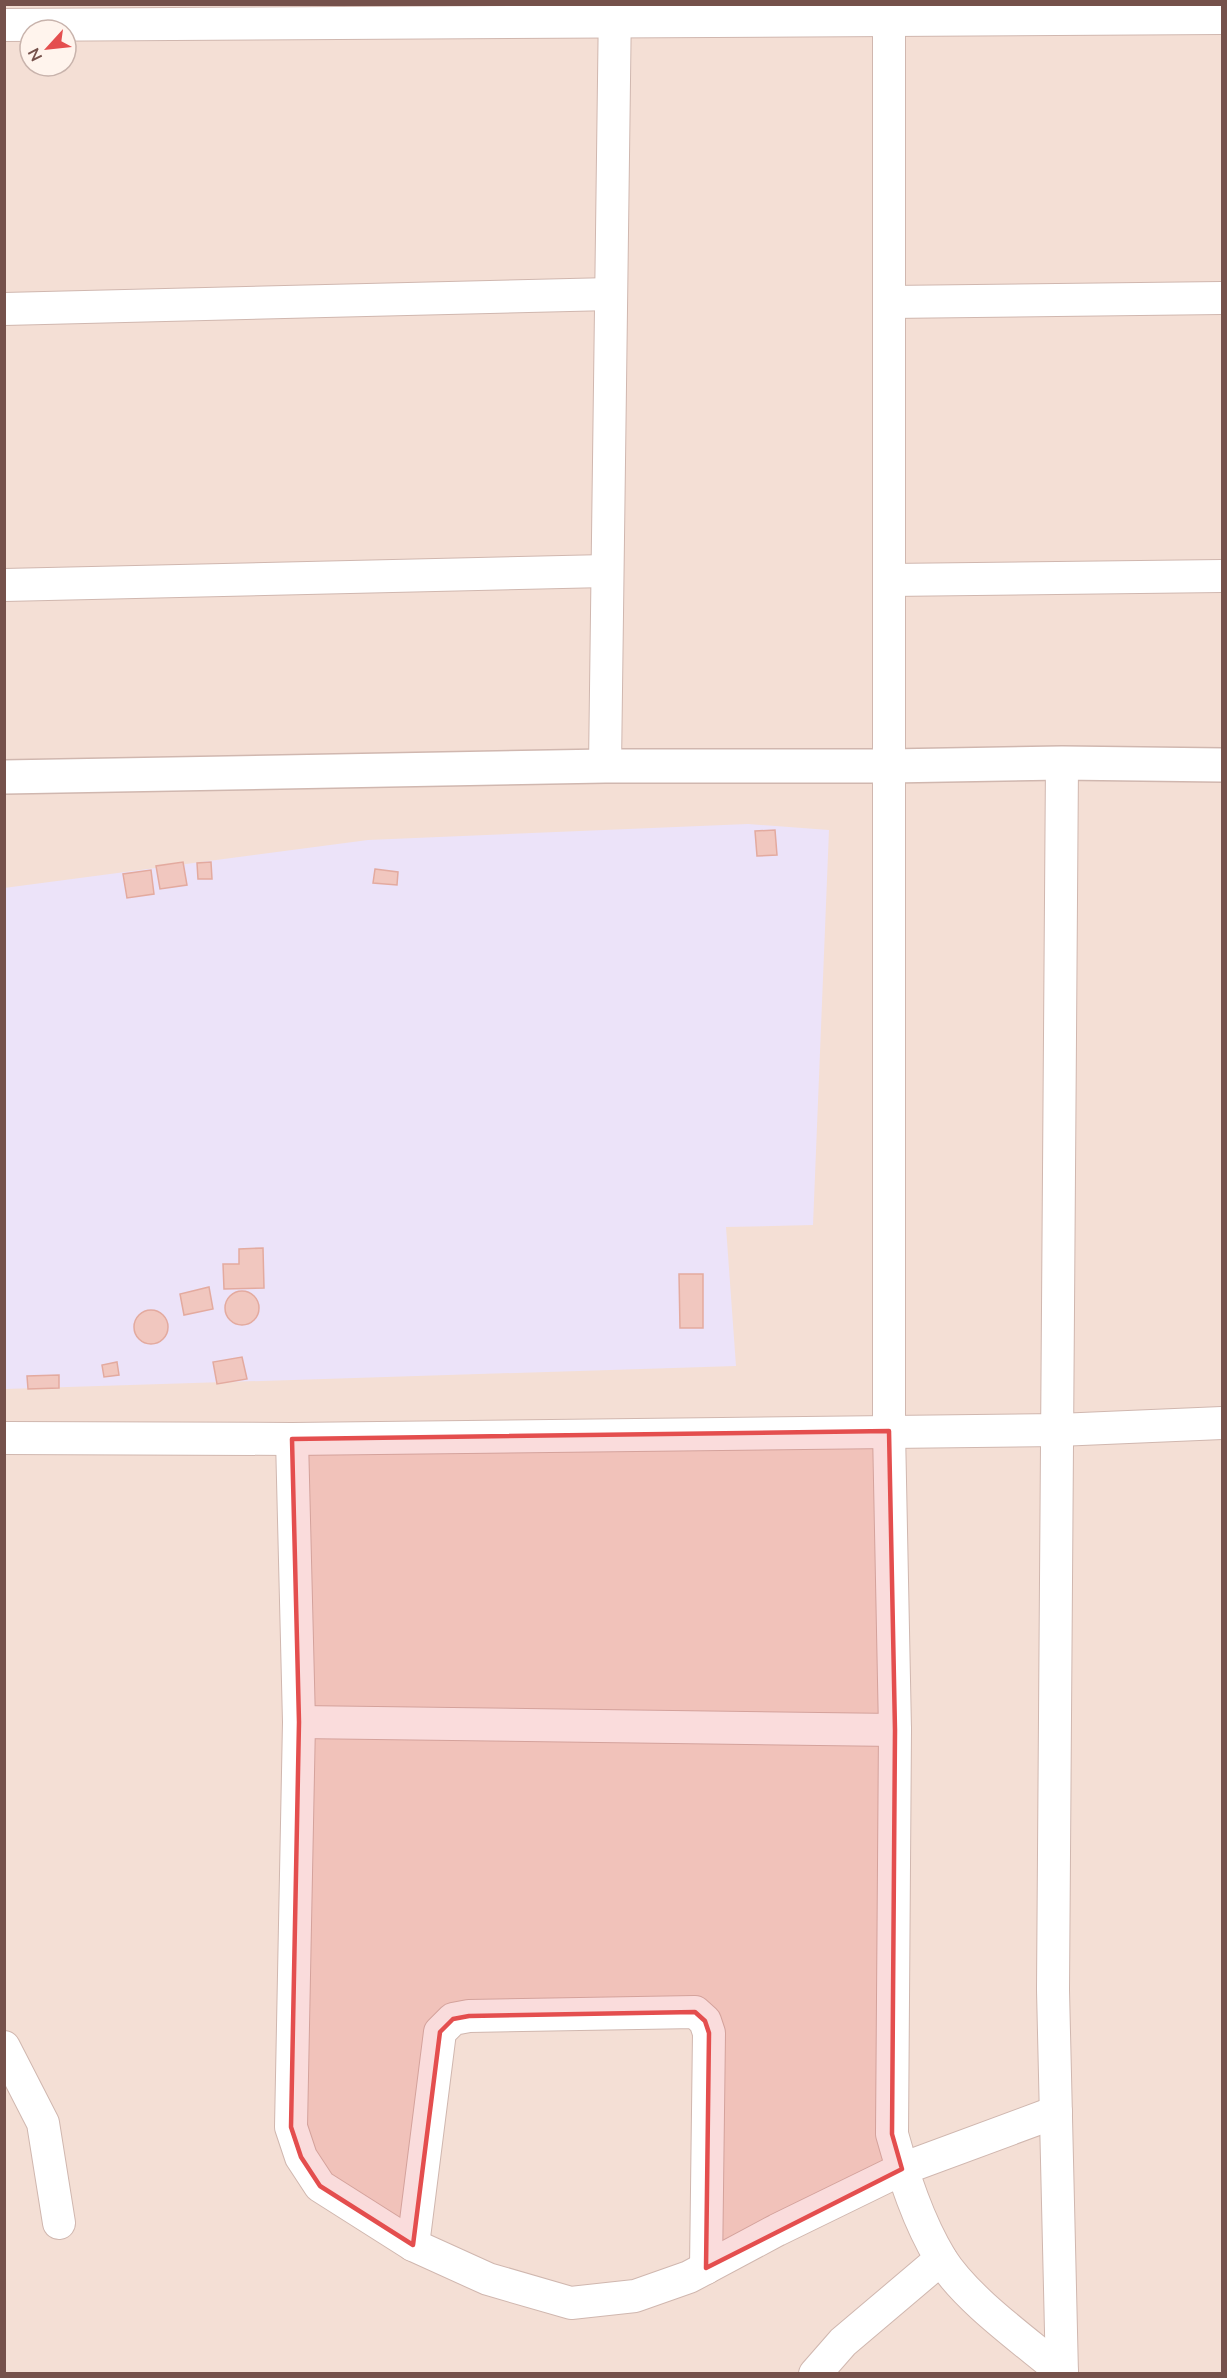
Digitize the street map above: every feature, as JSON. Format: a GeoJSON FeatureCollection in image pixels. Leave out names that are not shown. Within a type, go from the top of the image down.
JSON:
{"type":"FeatureCollection","features":[{"type":"Feature","properties":{"kind":"street"},"geometry":{"type":"LineString","coordinates":[[889,12],[889,1431],[895,1730],[892,2134],[910,2194],[941,2259],[977,2301],[1062,2373]]}},
{"type":"Feature","properties":{"kind":"street"},"geometry":{"type":"LineString","coordinates":[[4,25],[57,14],[889,12],[1222,18]]}},
{"type":"Feature","properties":{"kind":"street"},"geometry":{"type":"LineString","coordinates":[[605,766],[615,13]]}},
{"type":"Feature","properties":{"kind":"street"},"geometry":{"type":"LineString","coordinates":[[4,309],[611,294]]}},
{"type":"Feature","properties":{"kind":"street"},"geometry":{"type":"LineString","coordinates":[[890,302],[1222,298]]}},
{"type":"Feature","properties":{"kind":"street"},"geometry":{"type":"LineString","coordinates":[[4,585],[606,571]]}},
{"type":"Feature","properties":{"kind":"street"},"geometry":{"type":"LineString","coordinates":[[890,580],[1222,576]]}},
{"type":"Feature","properties":{"kind":"street"},"geometry":{"type":"LineString","coordinates":[[4,777],[605,766],[890,766],[1062,763],[1222,765]]}},
{"type":"Feature","properties":{"kind":"street"},"geometry":{"type":"LineString","coordinates":[[1062,763],[1053,1990],[1062,2373]]}},
{"type":"Feature","properties":{"kind":"street"},"geometry":{"type":"LineString","coordinates":[[4,1438],[292,1439],[1058,1430],[1222,1423]]}},
{"type":"Feature","properties":{"kind":"street"},"geometry":{"type":"LineString","coordinates":[[292,1439],[298,1722],[291,2127],[301,2157],[320,2186],[413,2245],[488,2279],[571,2303],[635,2296],[688,2277],[777,2230],[902,2169],[1056,2112]]}},
{"type":"Feature","properties":{"kind":"street"},"geometry":{"type":"LineString","coordinates":[[298,1722],[895,1730]]}},
{"type":"Feature","properties":{"kind":"street"},"geometry":{"type":"LineString","coordinates":[[413,2245],[440,2031],[453,2019],[470,2016],[695,2012],[705,2021],[709,2033],[706,2268]]}},
{"type":"Feature","properties":{"kind":"street"},"geometry":{"type":"LineString","coordinates":[[4,2046],[43,2123],[59,2223]]}},
{"type":"Feature","properties":{"kind":"street"},"geometry":{"type":"LineString","coordinates":[[815,2373],[843,2342],[941,2259]]}},
{"type":"Feature","properties":{"kind":"highlighted area"},"geometry":{"type":"Polygon","coordinates":[[[889,1431],[895,1730],[892,2134],[902,2169],[706,2268],[709,2033],[705,2021],[695,2012],[469,2016],[453,2019],[440,2032],[413,2245],[320,2186],[301,2157],[291,2127],[299,1722],[292,1439],[889,1431]]]}},
{"type":"Feature","properties":{"kind":"shaded area"},"geometry":{"type":"Polygon","coordinates":[[[5,5],[1222,5],[1222,2373],[5,2373],[5,5]]]}},
{"type":"Feature","properties":{"kind":"shaded area"},"geometry":{"type":"Polygon","coordinates":[[[748,824],[829,830],[813,1225],[726,1227],[736,1366],[5,1389],[4,888],[368,840],[748,824]]]}},
{"type":"Feature","properties":{"kind":"building"},"geometry":{"type":"Polygon","coordinates":[[[775,830],[777,855],[757,856],[755,831],[775,830]]]}},
{"type":"Feature","properties":{"kind":"building"},"geometry":{"type":"Polygon","coordinates":[[[183,862],[187,885],[160,889],[156,866],[183,862]]]}},
{"type":"Feature","properties":{"kind":"building"},"geometry":{"type":"Polygon","coordinates":[[[211,862],[212,879],[198,879],[197,863],[211,862]]]}},
{"type":"Feature","properties":{"kind":"building"},"geometry":{"type":"Polygon","coordinates":[[[375,869],[398,872],[397,885],[373,883],[375,869]]]}},
{"type":"Feature","properties":{"kind":"building"},"geometry":{"type":"Polygon","coordinates":[[[151,870],[154,894],[127,898],[123,874],[151,870]]]}},
{"type":"Feature","properties":{"kind":"building"},"geometry":{"type":"Polygon","coordinates":[[[263,1248],[264,1288],[224,1289],[223,1264],[239,1264],[239,1249],[263,1248]]]}},
{"type":"Feature","properties":{"kind":"building"},"geometry":{"type":"Polygon","coordinates":[[[679,1274],[703,1274],[703,1328],[680,1328],[679,1274]]]}},
{"type":"Feature","properties":{"kind":"building"},"geometry":{"type":"Polygon","coordinates":[[[209,1287],[213,1309],[184,1315],[180,1294],[209,1287]]]}},
{"type":"Feature","properties":{"kind":"building"},"geometry":{"type":"Polygon","coordinates":[[[242,1291],[254,1296],[259,1308],[254,1320],[242,1325],[230,1320],[225,1308],[230,1296],[242,1291]]]}},
{"type":"Feature","properties":{"kind":"building"},"geometry":{"type":"Polygon","coordinates":[[[151,1310],[163,1315],[168,1327],[163,1339],[151,1344],[139,1339],[134,1327],[139,1315],[151,1310]]]}},
{"type":"Feature","properties":{"kind":"building"},"geometry":{"type":"Polygon","coordinates":[[[242,1357],[247,1379],[217,1384],[213,1362],[242,1357]]]}},
{"type":"Feature","properties":{"kind":"building"},"geometry":{"type":"Polygon","coordinates":[[[117,1362],[119,1375],[104,1377],[102,1365],[117,1362]]]}},
{"type":"Feature","properties":{"kind":"building"},"geometry":{"type":"Polygon","coordinates":[[[59,1375],[59,1388],[28,1389],[27,1376],[59,1375]]]}}]}
